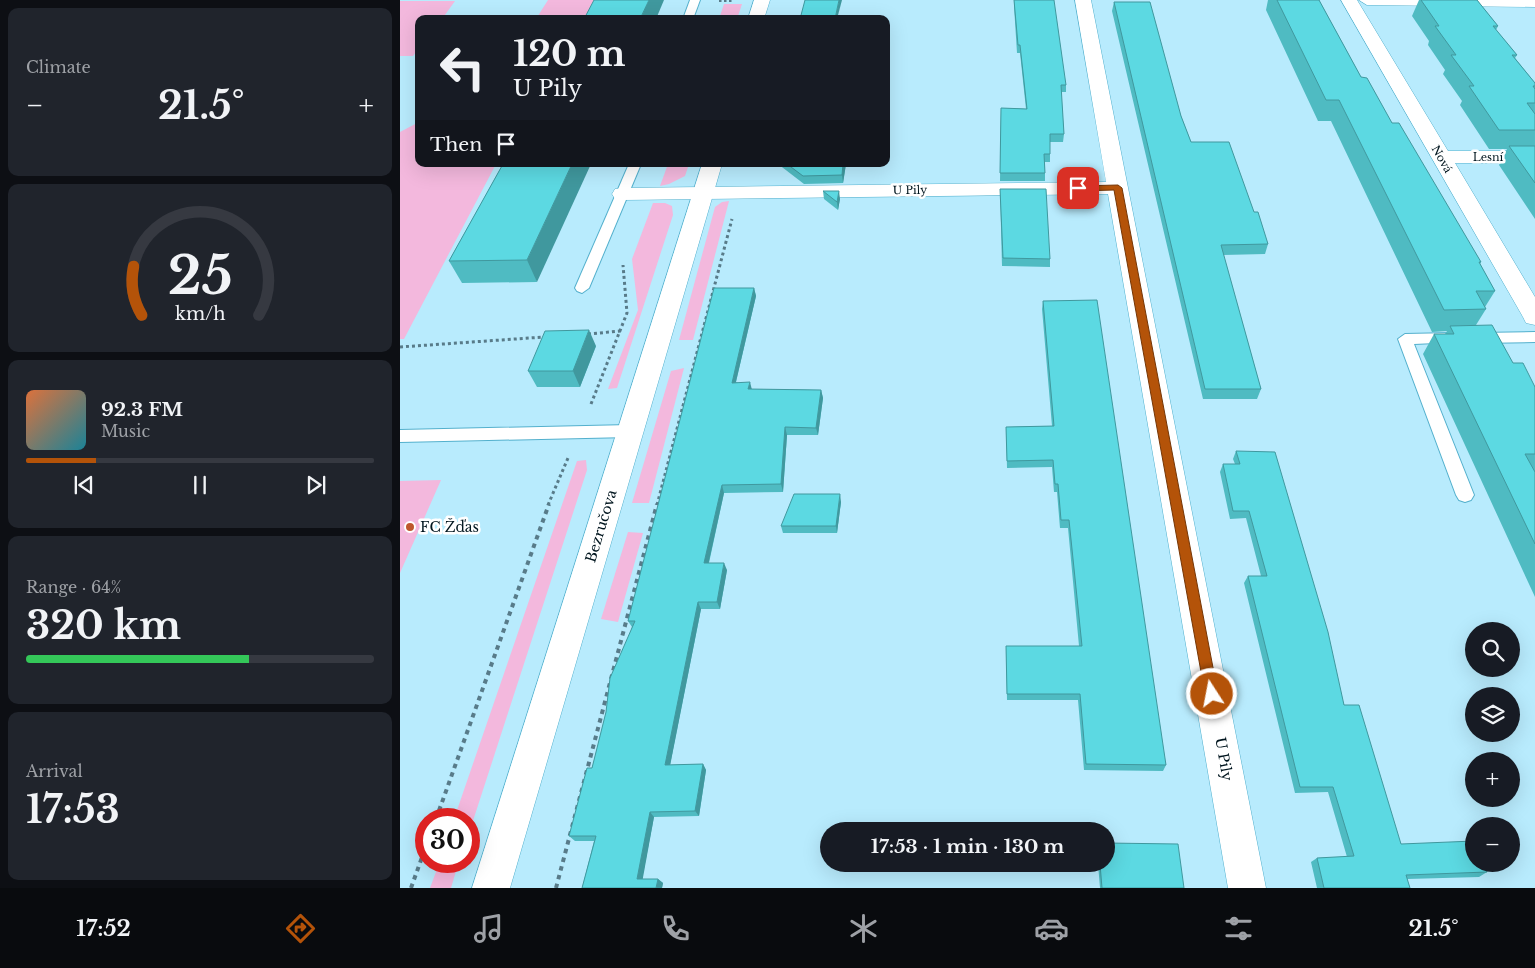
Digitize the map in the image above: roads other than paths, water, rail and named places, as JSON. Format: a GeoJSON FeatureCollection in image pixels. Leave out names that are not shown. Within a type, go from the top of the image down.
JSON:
{"type":"FeatureCollection","features":[{"type":"Feature","properties":{"kind":"street"},"geometry":{"type":"LineString","coordinates":[[757,15],[762,0]]}},
{"type":"Feature","properties":{"kind":"street","name":"U Pily"},"geometry":{"type":"LineString","coordinates":[[1083,0],[1248,888]]}},
{"type":"Feature","properties":{"kind":"street","name":"Nová"},"geometry":{"type":"LineString","coordinates":[[1349,0],[1535,317]]}},
{"type":"Feature","properties":{"kind":"street"},"geometry":{"type":"LineString","coordinates":[[1366,0],[1535,2]]}},
{"type":"Feature","properties":{"kind":"street","name":"Lesní"},"geometry":{"type":"LineString","coordinates":[[1441,157],[1535,157]]}},
{"type":"Feature","properties":{"kind":"street","name":"Bezručova"},"geometry":{"type":"LineString","coordinates":[[491,888],[711,167]]}},
{"type":"Feature","properties":{"kind":"street","name":"U Pily"},"geometry":{"type":"LineString","coordinates":[[623,194],[1118,188]]}},
{"type":"Feature","properties":{"kind":"lane"},"geometry":{"type":"LineString","coordinates":[[689,15],[695,0]]}},
{"type":"Feature","properties":{"kind":"lane"},"geometry":{"type":"LineString","coordinates":[[582,288],[633,167]]}},
{"type":"Feature","properties":{"kind":"lane"},"geometry":{"type":"LineString","coordinates":[[1465,495],[1405,339],[1535,338]]}},
{"type":"Feature","properties":{"kind":"lane"},"geometry":{"type":"LineString","coordinates":[[400,436],[630,431]]}},
{"type":"Feature","properties":{"kind":"place","name":"FC Žďas"},"geometry":{"type":"Point","coordinates":[410,527]}}]}
